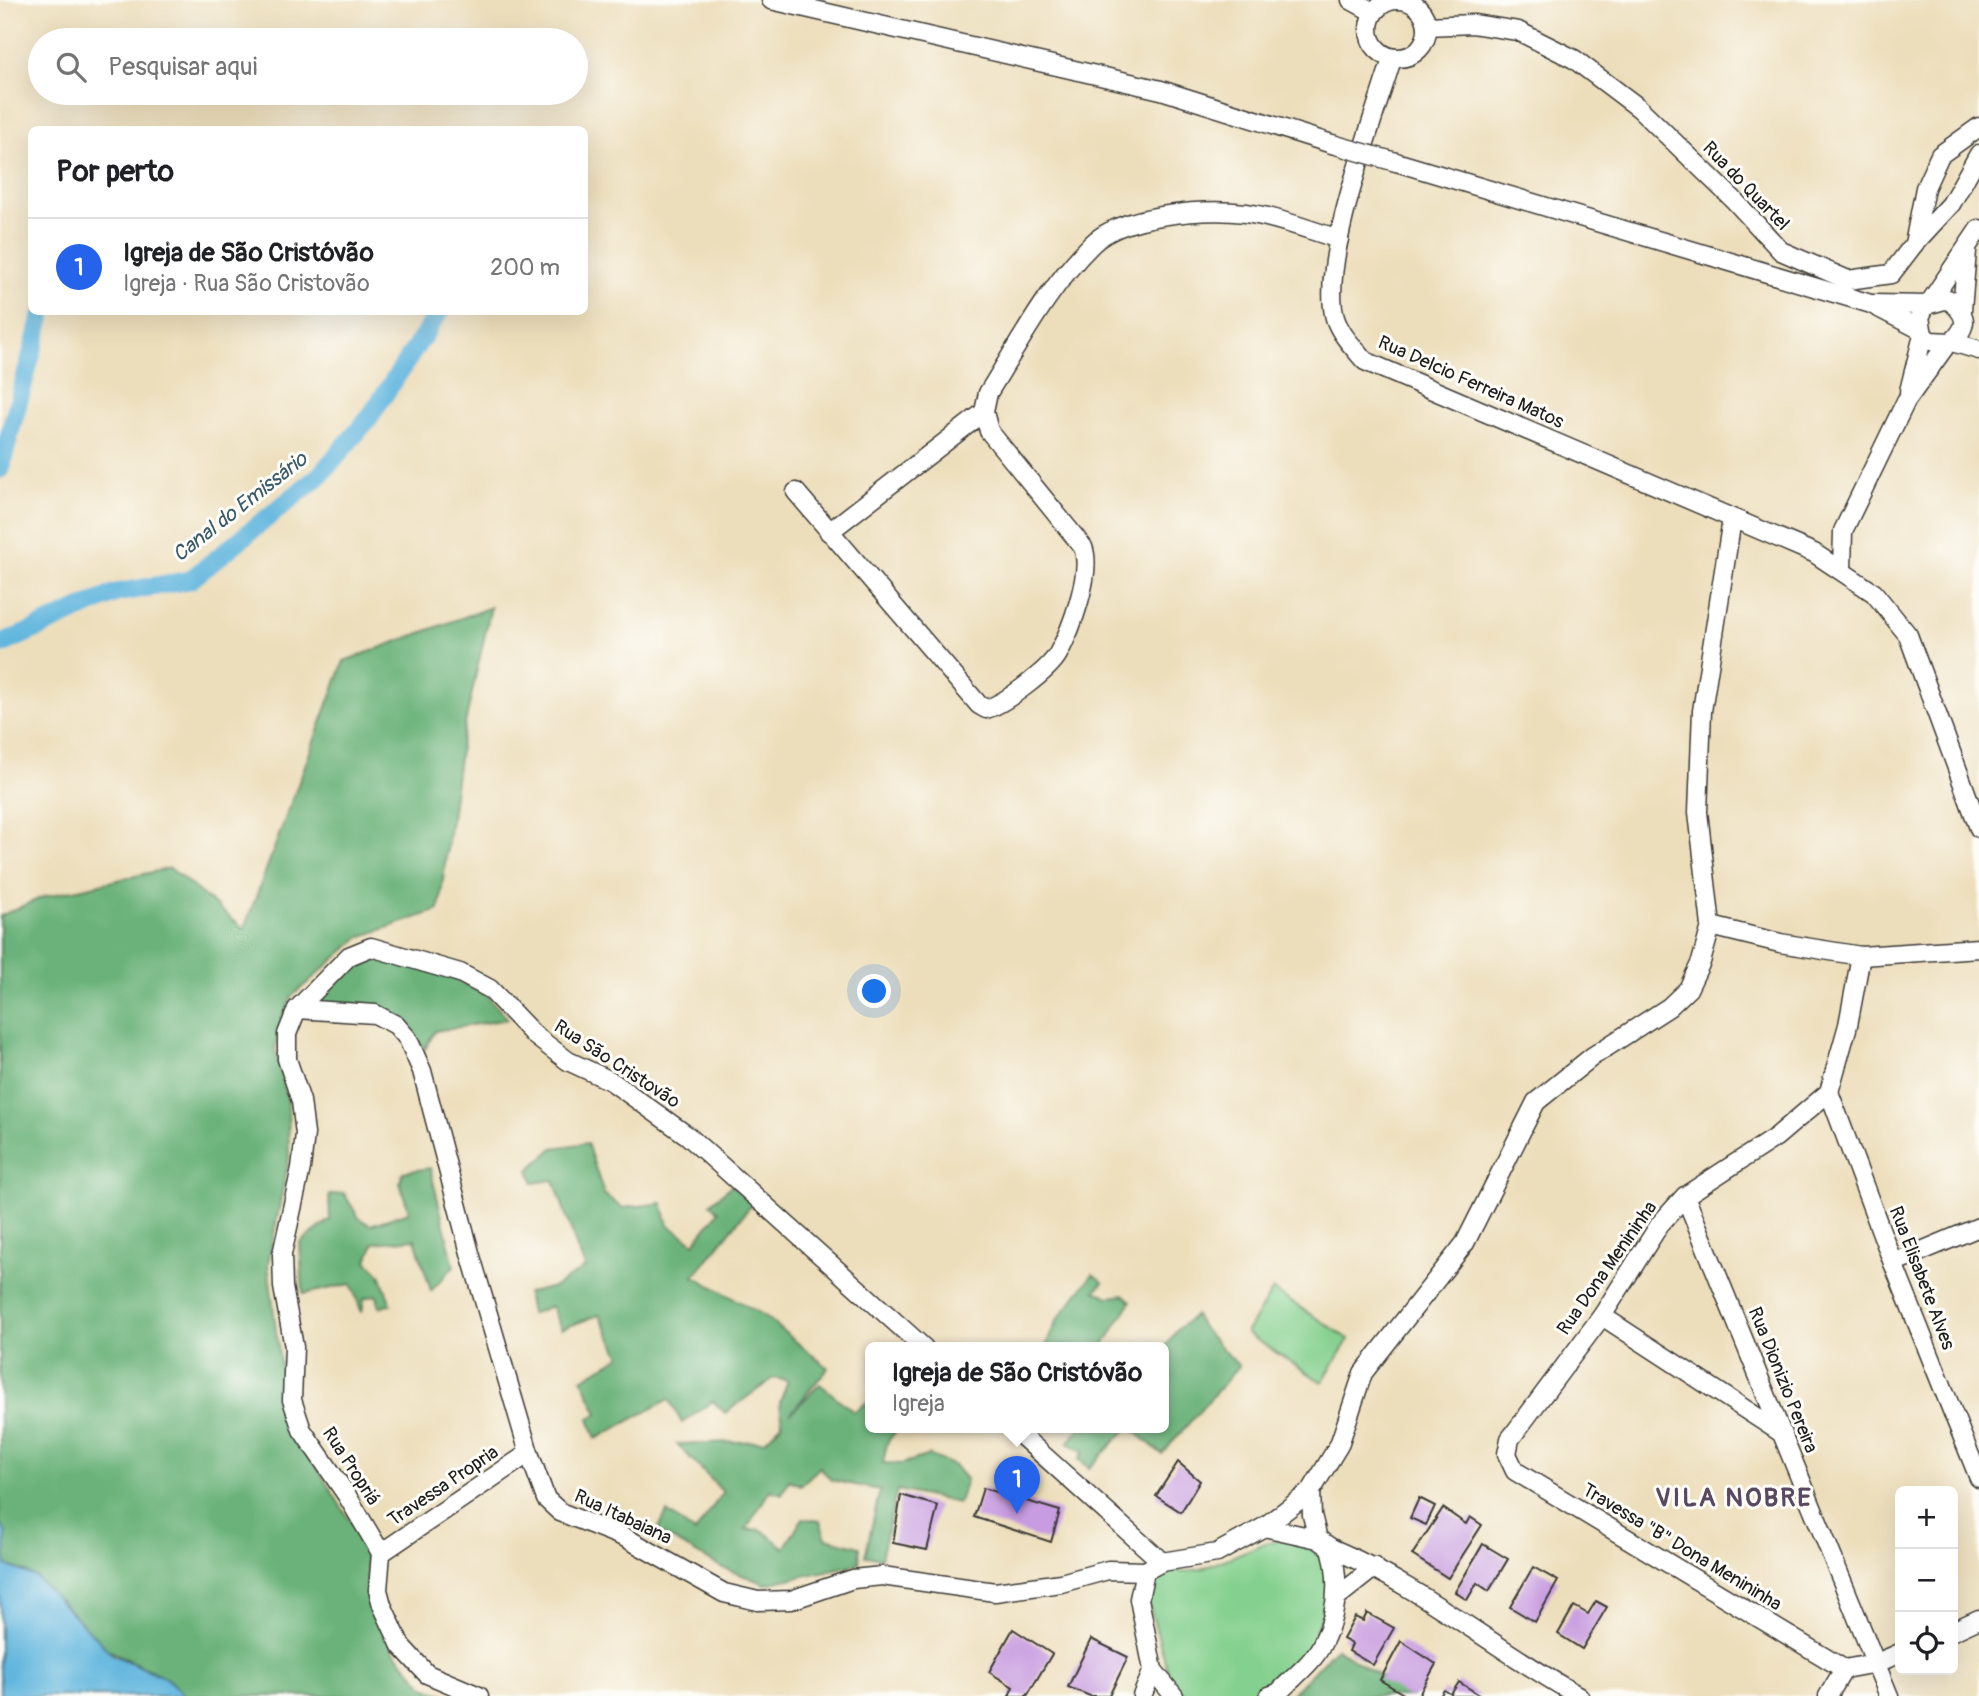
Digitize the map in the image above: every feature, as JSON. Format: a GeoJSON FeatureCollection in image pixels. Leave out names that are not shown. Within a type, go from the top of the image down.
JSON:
{"type":"FeatureCollection","features":[{"type":"Feature","properties":{"kind":"street"},"geometry":{"type":"LineString","coordinates":[[771,0],[1161,90],[1332,144],[1871,304],[1922,332],[1930,341],[1979,350]]}},
{"type":"Feature","properties":{"kind":"street"},"geometry":{"type":"LineString","coordinates":[[1351,0],[1373,12]]}},
{"type":"Feature","properties":{"kind":"street"},"geometry":{"type":"LineString","coordinates":[[1394,0],[1412,4],[1419,9],[1427,26],[1423,44],[1410,57],[1392,59],[1374,47],[1369,37],[1373,12],[1394,0]]}},
{"type":"Feature","properties":{"kind":"street","name":"Rua do Quartel"},"geometry":{"type":"LineString","coordinates":[[1427,26],[1473,24],[1518,32],[1574,59],[1639,108],[1733,199],[1780,251],[1814,268],[1848,279],[1891,274],[1914,244],[1925,188],[1940,155],[1979,127]]}},
{"type":"Feature","properties":{"kind":"street","name":"Rua Delcio Ferreira Matos"},"geometry":{"type":"LineString","coordinates":[[1392,59],[1339,239],[1330,289],[1335,319],[1348,342],[1366,361],[1732,520],[1815,553],[1874,593],[1908,635],[1979,828]]}},
{"type":"Feature","properties":{"kind":"street"},"geometry":{"type":"LineString","coordinates":[[1914,244],[1951,204],[1979,154]]}},
{"type":"Feature","properties":{"kind":"street"},"geometry":{"type":"LineString","coordinates":[[796,492],[979,705],[986,709],[999,705],[1057,656],[1086,581],[1087,559],[1083,547],[989,431],[984,412],[988,393],[1054,288],[1093,242],[1112,229],[1141,220],[1202,212],[1246,213],[1339,239]]}},
{"type":"Feature","properties":{"kind":"street"},"geometry":{"type":"LineString","coordinates":[[1906,401],[1922,332],[1920,317],[1967,251],[1979,229]]}},
{"type":"Feature","properties":{"kind":"street"},"geometry":{"type":"LineString","coordinates":[[1842,569],[1843,531],[1906,401],[1949,343],[1962,332],[1967,251]]}},
{"type":"Feature","properties":{"kind":"street"},"geometry":{"type":"LineString","coordinates":[[1871,304],[1928,303],[1948,299],[1979,332]]}},
{"type":"Feature","properties":{"kind":"street"},"geometry":{"type":"LineString","coordinates":[[829,532],[984,412]]}},
{"type":"Feature","properties":{"kind":"street"},"geometry":{"type":"LineString","coordinates":[[1174,1696],[1153,1670],[1139,1599],[1145,1571],[1162,1562],[1217,1553],[1264,1527],[1311,1490],[1339,1445],[1363,1373],[1465,1242],[1536,1102],[1593,1056],[1669,1007],[1688,989],[1701,962],[1711,926],[1698,812],[1702,711],[1732,520]]}},
{"type":"Feature","properties":{"kind":"street"},"geometry":{"type":"LineString","coordinates":[[1815,553],[1843,531]]}},
{"type":"Feature","properties":{"kind":"street"},"geometry":{"type":"LineString","coordinates":[[1711,926],[1780,943],[1861,956],[1979,948]]}},
{"type":"Feature","properties":{"kind":"street","name":"Rua São Cristovão"},"geometry":{"type":"LineString","coordinates":[[297,1009],[349,956],[371,947],[460,974],[490,989],[534,1035],[568,1061],[611,1081],[688,1136],[917,1342]]}},
{"type":"Feature","properties":{"kind":"street"},"geometry":{"type":"LineString","coordinates":[[1829,1092],[1848,1025],[1861,956]]}},
{"type":"Feature","properties":{"kind":"street","name":"Rua Propriá"},"geometry":{"type":"LineString","coordinates":[[297,1009],[287,1034],[287,1059],[301,1101],[305,1134],[301,1167],[282,1255],[283,1287],[295,1347],[292,1400],[302,1430],[346,1494],[381,1553]]}},
{"type":"Feature","properties":{"kind":"street","name":"Rua Itabaiana"},"geometry":{"type":"LineString","coordinates":[[297,1009],[375,1014],[396,1025],[408,1039],[422,1072],[466,1241],[529,1453],[546,1499],[560,1512],[626,1538],[724,1592],[758,1601],[791,1600],[853,1579],[881,1576],[995,1592],[1061,1583],[1108,1570],[1145,1571]]}},
{"type":"Feature","properties":{"kind":"street","name":"Rua Dona Menininha"},"geometry":{"type":"LineString","coordinates":[[1507,1454],[1510,1440],[1602,1316],[1660,1224],[1685,1196],[1776,1137],[1829,1092]]}},
{"type":"Feature","properties":{"kind":"street","name":"Rua Elisabete Alves"},"geometry":{"type":"LineString","coordinates":[[1829,1092],[1893,1263],[1979,1478]]}},
{"type":"Feature","properties":{"kind":"street","name":"Rua Dionizio Pereira"},"geometry":{"type":"LineString","coordinates":[[1685,1196],[1889,1696]]}},
{"type":"Feature","properties":{"kind":"street"},"geometry":{"type":"LineString","coordinates":[[1893,1263],[1979,1227]]}},
{"type":"Feature","properties":{"kind":"street"},"geometry":{"type":"LineString","coordinates":[[1602,1316],[1783,1434]]}},
{"type":"Feature","properties":{"kind":"street"},"geometry":{"type":"LineString","coordinates":[[1019,1433],[1162,1562]]}},
{"type":"Feature","properties":{"kind":"street","name":"Travessa Propria"},"geometry":{"type":"LineString","coordinates":[[381,1553],[529,1453]]}},
{"type":"Feature","properties":{"kind":"street","name":"Travessa \"B\" Dona Menininha"},"geometry":{"type":"LineString","coordinates":[[1507,1454],[1515,1471],[1844,1670]]}},
{"type":"Feature","properties":{"kind":"street"},"geometry":{"type":"LineString","coordinates":[[1269,1696],[1278,1693],[1322,1646],[1337,1597],[1339,1577],[1312,1515],[1311,1490]]}},
{"type":"Feature","properties":{"kind":"street"},"geometry":{"type":"LineString","coordinates":[[1264,1527],[1325,1544],[1376,1567],[1518,1662],[1578,1696]]}},
{"type":"Feature","properties":{"kind":"street"},"geometry":{"type":"LineString","coordinates":[[381,1553],[378,1590],[401,1646],[427,1674],[479,1696]]}},
{"type":"Feature","properties":{"kind":"street"},"geometry":{"type":"LineString","coordinates":[[1337,1597],[1376,1567]]}},
{"type":"Feature","properties":{"kind":"street"},"geometry":{"type":"LineString","coordinates":[[1958,1629],[1979,1619]]}},
{"type":"Feature","properties":{"kind":"street"},"geometry":{"type":"LineString","coordinates":[[1828,1696],[1844,1670],[1877,1663],[1895,1655]]}},
{"type":"Feature","properties":{"kind":"street"},"geometry":{"type":"LineString","coordinates":[[1142,1696],[1153,1670]]}},
{"type":"Feature","properties":{"kind":"green space"},"geometry":{"type":"Polygon","coordinates":[[[491,607],[461,742],[439,910],[360,937],[291,997],[275,1049],[288,1101],[289,1158],[268,1264],[287,1420],[364,1543],[370,1598],[393,1650],[425,1687],[448,1696],[185,1696],[165,1677],[104,1648],[67,1607],[27,1572],[0,1565],[0,916],[43,897],[170,868],[244,929],[344,661],[491,607]]]}},
{"type":"Feature","properties":{"kind":"green space"},"geometry":{"type":"Polygon","coordinates":[[[374,954],[457,979],[487,996],[508,1019],[435,1031],[425,1049],[403,1025],[310,1003],[352,962],[374,954]]]}},
{"type":"Feature","properties":{"kind":"green space"},"geometry":{"type":"Polygon","coordinates":[[[587,1143],[604,1194],[622,1208],[662,1203],[668,1225],[694,1243],[719,1211],[710,1204],[732,1185],[753,1203],[694,1276],[765,1316],[828,1368],[790,1414],[820,1384],[854,1412],[865,1404],[865,1433],[894,1433],[887,1443],[883,1463],[901,1464],[929,1455],[955,1466],[966,1479],[959,1503],[897,1490],[881,1558],[865,1556],[880,1490],[831,1480],[820,1467],[801,1485],[789,1480],[782,1494],[770,1490],[746,1529],[762,1530],[784,1548],[803,1518],[820,1521],[826,1538],[860,1547],[859,1564],[766,1584],[723,1568],[657,1531],[667,1512],[695,1533],[723,1492],[677,1444],[765,1441],[782,1424],[780,1402],[788,1381],[774,1378],[725,1413],[713,1401],[682,1423],[669,1399],[596,1439],[589,1418],[598,1414],[582,1379],[621,1356],[599,1315],[561,1329],[551,1306],[531,1314],[527,1293],[554,1287],[586,1267],[554,1180],[534,1183],[529,1170],[553,1148],[587,1143]]]}},
{"type":"Feature","properties":{"kind":"green space"},"geometry":{"type":"Polygon","coordinates":[[[430,1168],[454,1266],[431,1291],[415,1239],[374,1243],[367,1261],[380,1274],[391,1305],[379,1307],[377,1295],[364,1298],[362,1313],[351,1284],[303,1294],[300,1243],[330,1220],[329,1195],[344,1193],[358,1217],[370,1225],[409,1212],[400,1183],[403,1172],[430,1168]]]}},
{"type":"Feature","properties":{"kind":"green space"},"geometry":{"type":"Polygon","coordinates":[[[1093,1274],[1103,1282],[1095,1291],[1109,1297],[1124,1295],[1131,1301],[1106,1342],[1048,1342],[1057,1320],[1093,1274]]]}},
{"type":"Feature","properties":{"kind":"green space"},"geometry":{"type":"Polygon","coordinates":[[[1273,1290],[1349,1339],[1322,1382],[1246,1333],[1273,1290]]]}},
{"type":"Feature","properties":{"kind":"green space"},"geometry":{"type":"Polygon","coordinates":[[[1195,1315],[1203,1329],[1239,1366],[1162,1454],[1137,1433],[1169,1433],[1169,1342],[1177,1330],[1195,1315]]]}},
{"type":"Feature","properties":{"kind":"green space"},"geometry":{"type":"Polygon","coordinates":[[[1076,1433],[1123,1433],[1089,1468],[1079,1459],[1084,1452],[1068,1443],[1076,1433]]]}},
{"type":"Feature","properties":{"kind":"green space"},"geometry":{"type":"Polygon","coordinates":[[[1295,1537],[1316,1546],[1327,1564],[1332,1586],[1310,1646],[1278,1686],[1247,1696],[1186,1696],[1170,1679],[1146,1593],[1151,1577],[1163,1567],[1184,1572],[1204,1568],[1268,1542],[1295,1537]]]}},
{"type":"Feature","properties":{"kind":"green space"},"geometry":{"type":"Polygon","coordinates":[[[1336,1648],[1411,1696],[1290,1696],[1336,1648]]]}},
{"type":"Feature","properties":{"kind":"water"},"geometry":{"type":"Polygon","coordinates":[[[0,1524],[6,1532],[6,1565],[36,1577],[113,1655],[165,1677],[185,1696],[0,1696],[0,1524]]]}},
{"type":"Feature","properties":{"kind":"building"},"geometry":{"type":"Polygon","coordinates":[[[1178,1462],[1200,1481],[1181,1512],[1156,1496],[1178,1462]]]}},
{"type":"Feature","properties":{"kind":"building"},"geometry":{"type":"Polygon","coordinates":[[[983,1488],[1060,1511],[1051,1542],[974,1517],[983,1488]]]}},
{"type":"Feature","properties":{"kind":"building"},"geometry":{"type":"Polygon","coordinates":[[[901,1495],[938,1506],[927,1550],[893,1543],[901,1495]]]}},
{"type":"Feature","properties":{"kind":"building"},"geometry":{"type":"Polygon","coordinates":[[[1419,1498],[1435,1506],[1426,1525],[1410,1518],[1419,1498]]]}},
{"type":"Feature","properties":{"kind":"building"},"geometry":{"type":"Polygon","coordinates":[[[1443,1508],[1466,1524],[1470,1517],[1482,1525],[1448,1578],[1412,1555],[1443,1508]]]}},
{"type":"Feature","properties":{"kind":"building"},"geometry":{"type":"Polygon","coordinates":[[[1483,1544],[1508,1559],[1489,1591],[1477,1583],[1467,1600],[1455,1592],[1483,1544]]]}},
{"type":"Feature","properties":{"kind":"building"},"geometry":{"type":"Polygon","coordinates":[[[1533,1567],[1558,1581],[1535,1622],[1510,1607],[1533,1567]]]}},
{"type":"Feature","properties":{"kind":"building"},"geometry":{"type":"Polygon","coordinates":[[[1596,1601],[1607,1607],[1582,1649],[1558,1634],[1574,1606],[1588,1614],[1596,1601]]]}},
{"type":"Feature","properties":{"kind":"building"},"geometry":{"type":"Polygon","coordinates":[[[1367,1613],[1394,1628],[1373,1665],[1349,1651],[1352,1644],[1343,1639],[1355,1617],[1363,1621],[1367,1613]]]}},
{"type":"Feature","properties":{"kind":"building"},"geometry":{"type":"Polygon","coordinates":[[[1013,1629],[1052,1654],[1027,1696],[1009,1696],[1013,1687],[989,1672],[1013,1629]]]}},
{"type":"Feature","properties":{"kind":"building"},"geometry":{"type":"Polygon","coordinates":[[[1091,1639],[1128,1657],[1109,1696],[1090,1696],[1068,1687],[1091,1639]]]}},
{"type":"Feature","properties":{"kind":"building"},"geometry":{"type":"Polygon","coordinates":[[[1401,1641],[1436,1664],[1418,1696],[1407,1696],[1380,1680],[1401,1641]]]}},
{"type":"Feature","properties":{"kind":"building"},"geometry":{"type":"Polygon","coordinates":[[[1459,1682],[1481,1696],[1440,1696],[1444,1690],[1451,1694],[1459,1682]]]}},
{"type":"Feature","properties":{"kind":"waterway"},"geometry":{"type":"LineString","coordinates":[[0,469],[42,315]]}},
{"type":"Feature","properties":{"kind":"waterway","name":"Canal do Emissário"},"geometry":{"type":"LineString","coordinates":[[0,645],[116,593],[190,580],[319,476],[369,418],[437,315]]}},
{"type":"Feature","properties":{"kind":"place","name":"Igreja de São Cristóvão"},"geometry":{"type":"Point","coordinates":[1017,1514]}},
{"type":"Feature","properties":{"kind":"district","name":"VILA NOBRE"},"geometry":{"type":"Point","coordinates":[1734,1498]}}]}
